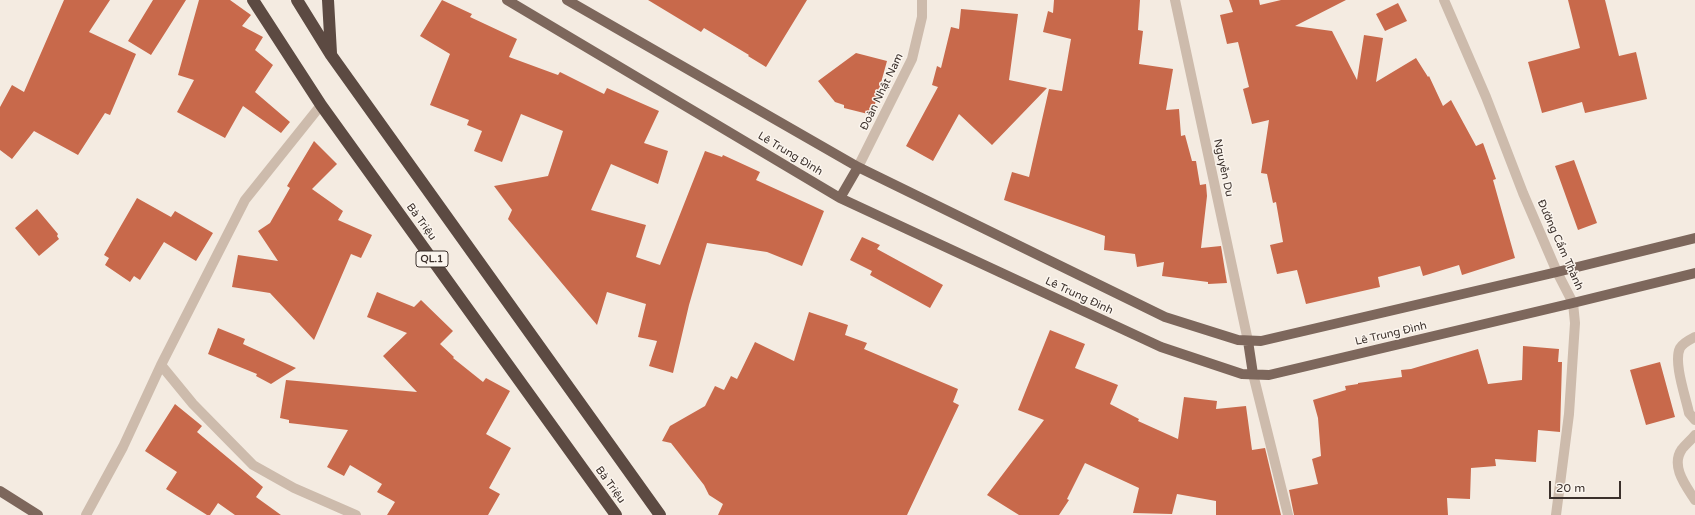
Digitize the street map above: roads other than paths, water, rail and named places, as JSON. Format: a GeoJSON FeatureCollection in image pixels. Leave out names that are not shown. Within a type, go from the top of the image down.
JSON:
{"type":"FeatureCollection","features":[{"type":"Feature","properties":{"kind":"highway","name":"Bà Triệu"},"geometry":{"type":"LineString","coordinates":[[252,0],[322,105],[616,515]]}},
{"type":"Feature","properties":{"kind":"highway","name":"Bà Triệu"},"geometry":{"type":"LineString","coordinates":[[297,0],[331,55],[660,515]]}},
{"type":"Feature","properties":{"kind":"highway"},"geometry":{"type":"LineString","coordinates":[[328,0],[331,55]]}},
{"type":"Feature","properties":{"kind":"main road","name":"Lê Trung Đình"},"geometry":{"type":"LineString","coordinates":[[507,0],[840,198],[1161,347],[1242,374],[1269,374],[1574,303],[1695,273]]}},
{"type":"Feature","properties":{"kind":"main road","name":"Lê Trung Đình"},"geometry":{"type":"LineString","coordinates":[[567,0],[858,168],[1165,317],[1238,340],[1261,341],[1557,272],[1695,238]]}},
{"type":"Feature","properties":{"kind":"main road"},"geometry":{"type":"LineString","coordinates":[[840,198],[858,168]]}},
{"type":"Feature","properties":{"kind":"main road"},"geometry":{"type":"LineString","coordinates":[[1248,340],[1253,374]]}},
{"type":"Feature","properties":{"kind":"main road"},"geometry":{"type":"LineString","coordinates":[[0,491],[38,515]]}},
{"type":"Feature","properties":{"kind":"street","name":"Đoàn Nhật Nam"},"geometry":{"type":"LineString","coordinates":[[858,168],[912,59],[922,17],[922,0]]}},
{"type":"Feature","properties":{"kind":"street","name":"Nguyễn Du"},"geometry":{"type":"LineString","coordinates":[[1175,0],[1248,340]]}},
{"type":"Feature","properties":{"kind":"street","name":"Đường Cẩm Thành"},"geometry":{"type":"LineString","coordinates":[[1444,0],[1486,97],[1557,272],[1574,303],[1575,323],[1568,414],[1556,515]]}},
{"type":"Feature","properties":{"kind":"street"},"geometry":{"type":"LineString","coordinates":[[86,515],[123,447],[161,365],[245,200],[322,105]]}},
{"type":"Feature","properties":{"kind":"street"},"geometry":{"type":"LineString","coordinates":[[1695,337],[1685,342],[1680,348],[1678,360],[1690,413],[1695,420]]}},
{"type":"Feature","properties":{"kind":"street"},"geometry":{"type":"LineString","coordinates":[[161,365],[193,404],[253,465],[294,488],[356,515]]}},
{"type":"Feature","properties":{"kind":"street"},"geometry":{"type":"LineString","coordinates":[[1253,374],[1288,515]]}},
{"type":"Feature","properties":{"kind":"street"},"geometry":{"type":"LineString","coordinates":[[1695,435],[1682,448],[1679,454],[1678,464],[1679,473],[1695,500]]}}]}
